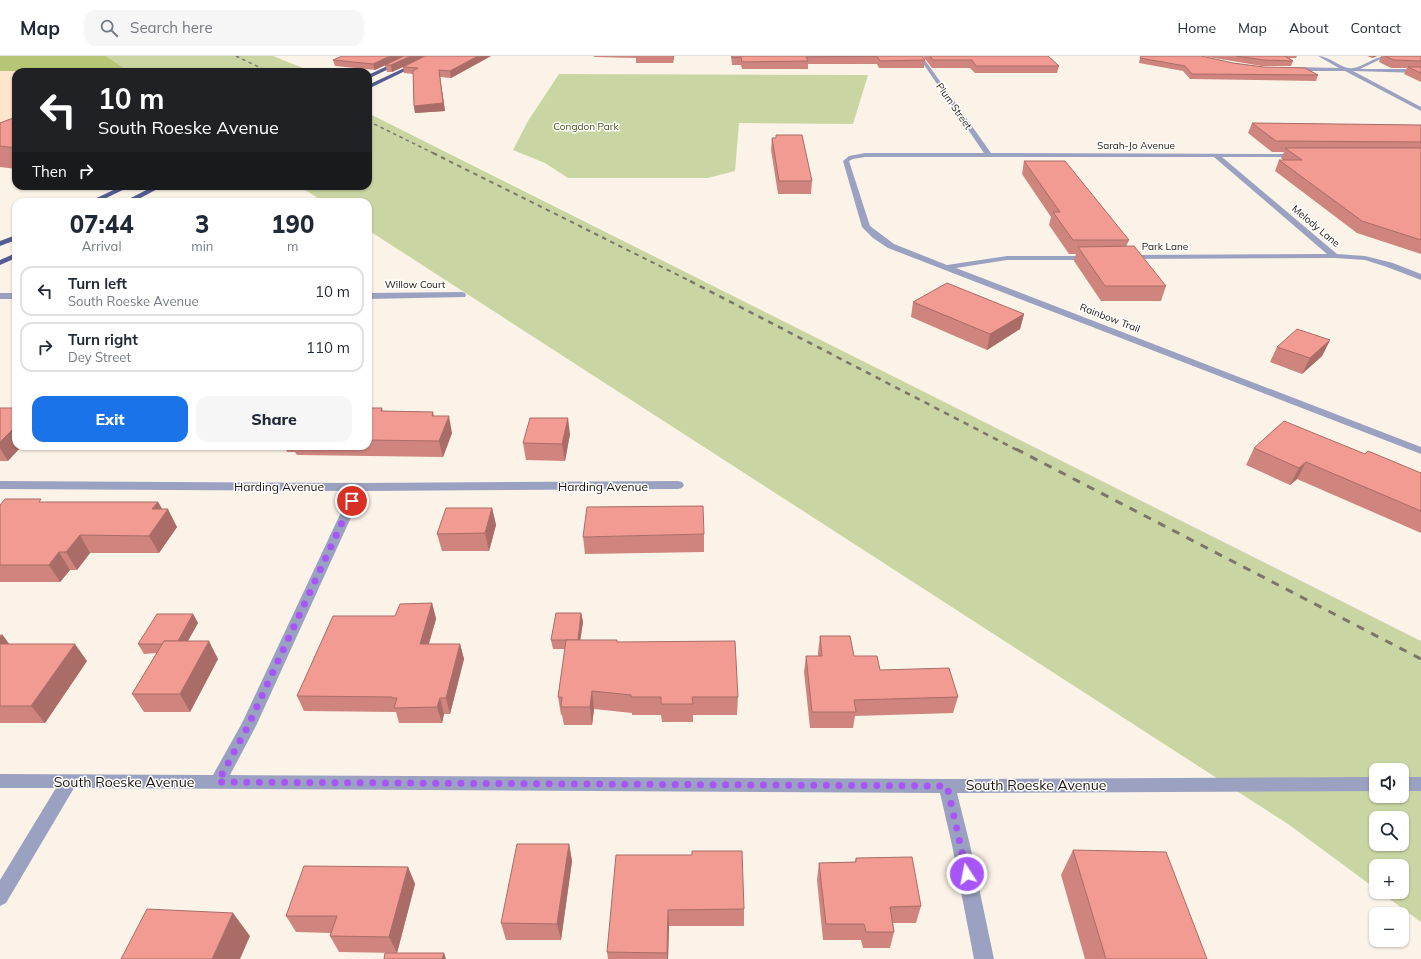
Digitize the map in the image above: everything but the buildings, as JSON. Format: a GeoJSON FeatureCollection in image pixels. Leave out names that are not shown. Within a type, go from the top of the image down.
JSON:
{"type":"FeatureCollection","features":[{"type":"Feature","properties":{"kind":"main road"},"geometry":{"type":"LineString","coordinates":[[372,75],[412,56]]}},
{"type":"Feature","properties":{"kind":"main road"},"geometry":{"type":"LineString","coordinates":[[372,85],[434,56]]}},
{"type":"Feature","properties":{"kind":"main road"},"geometry":{"type":"LineString","coordinates":[[101,198],[119,190]]}},
{"type":"Feature","properties":{"kind":"main road"},"geometry":{"type":"LineString","coordinates":[[134,198],[152,190]]}},
{"type":"Feature","properties":{"kind":"main road"},"geometry":{"type":"LineString","coordinates":[[0,244],[12,239]]}},
{"type":"Feature","properties":{"kind":"main road"},"geometry":{"type":"LineString","coordinates":[[0,263],[12,257]]}},
{"type":"Feature","properties":{"kind":"street","name":"Plum Street"},"geometry":{"type":"LineString","coordinates":[[920,56],[989,155]]}},
{"type":"Feature","properties":{"kind":"street"},"geometry":{"type":"LineString","coordinates":[[1320,56],[1421,109]]}},
{"type":"Feature","properties":{"kind":"street"},"geometry":{"type":"LineString","coordinates":[[1348,71],[1385,56]]}},
{"type":"Feature","properties":{"kind":"street"},"geometry":{"type":"LineString","coordinates":[[1286,69],[1421,71]]}},
{"type":"Feature","properties":{"kind":"street"},"geometry":{"type":"LineString","coordinates":[[1410,104],[1421,104]]}},
{"type":"Feature","properties":{"kind":"street","name":"Sarah-Jo Avenue"},"geometry":{"type":"LineString","coordinates":[[851,157],[865,154],[1303,155]]}},
{"type":"Feature","properties":{"kind":"street","name":"Melody Lane"},"geometry":{"type":"LineString","coordinates":[[1216,155],[1335,256],[1365,258],[1390,265],[1421,277]]}},
{"type":"Feature","properties":{"kind":"street","name":"Rainbow Trail"},"geometry":{"type":"LineString","coordinates":[[851,157],[846,162],[866,227],[890,246],[1421,451]]}},
{"type":"Feature","properties":{"kind":"street","name":"Park Lane"},"geometry":{"type":"LineString","coordinates":[[1116,257],[1335,256]]}},
{"type":"Feature","properties":{"kind":"street"},"geometry":{"type":"LineString","coordinates":[[947,267],[1007,258],[1101,258]]}},
{"type":"Feature","properties":{"kind":"street","name":"Willow Court"},"geometry":{"type":"LineString","coordinates":[[372,296],[462,295]]}},
{"type":"Feature","properties":{"kind":"street"},"geometry":{"type":"LineString","coordinates":[[0,296],[12,296]]}},
{"type":"Feature","properties":{"kind":"street","name":"Harding Avenue"},"geometry":{"type":"LineString","coordinates":[[0,485],[359,487],[678,486]]}},
{"type":"Feature","properties":{"kind":"street"},"geometry":{"type":"LineString","coordinates":[[218,782],[248,726],[359,487]]}},
{"type":"Feature","properties":{"kind":"street","name":"South Roeske Avenue"},"geometry":{"type":"LineString","coordinates":[[0,781],[947,786],[1369,784]]}},
{"type":"Feature","properties":{"kind":"street"},"geometry":{"type":"LineString","coordinates":[[0,897],[69,782]]}},
{"type":"Feature","properties":{"kind":"street"},"geometry":{"type":"LineString","coordinates":[[1409,784],[1421,784]]}},
{"type":"Feature","properties":{"kind":"street"},"geometry":{"type":"LineString","coordinates":[[947,786],[961,845],[984,959]]}},
{"type":"Feature","properties":{"kind":"shaded area"},"geometry":{"type":"Polygon","coordinates":[[[0,71],[12,71],[12,124],[0,128],[0,71]]]}},
{"type":"Feature","properties":{"kind":"green space"},"geometry":{"type":"Polygon","coordinates":[[[0,56],[106,56],[124,68],[12,68],[12,71],[0,71],[0,56]]]}},
{"type":"Feature","properties":{"kind":"green space"},"geometry":{"type":"Polygon","coordinates":[[[106,56],[273,56],[303,68],[124,68],[106,56]]]}},
{"type":"Feature","properties":{"kind":"green space","name":"Congdon Park"},"geometry":{"type":"Polygon","coordinates":[[[559,74],[868,75],[853,124],[739,123],[735,171],[708,178],[568,178],[545,163],[513,150],[528,121],[559,74]]]}},
{"type":"Feature","properties":{"kind":"green space"},"geometry":{"type":"Polygon","coordinates":[[[372,115],[1421,641],[1421,922],[1409,913],[1409,907],[1400,907],[1390,899],[1409,899],[1409,859],[1369,859],[1369,884],[1288,824],[372,233],[372,198],[318,198],[305,190],[372,190],[372,115]]]}},
{"type":"Feature","properties":{"kind":"railway"},"geometry":{"type":"LineString","coordinates":[[236,56],[261,68]]}},
{"type":"Feature","properties":{"kind":"railway"},"geometry":{"type":"LineString","coordinates":[[372,123],[435,154]]}},
{"type":"Feature","properties":{"kind":"railway"},"geometry":{"type":"LineString","coordinates":[[433,153],[690,281]]}},
{"type":"Feature","properties":{"kind":"railway"},"geometry":{"type":"LineString","coordinates":[[690,281],[1017,450]]}},
{"type":"Feature","properties":{"kind":"railway"},"geometry":{"type":"LineString","coordinates":[[1016,449],[1421,659]]}},
{"type":"Feature","properties":{"kind":"route"},"geometry":{"type":"LineString","coordinates":[[352,501],[248,726],[218,782],[947,786],[967,874]]}}]}
